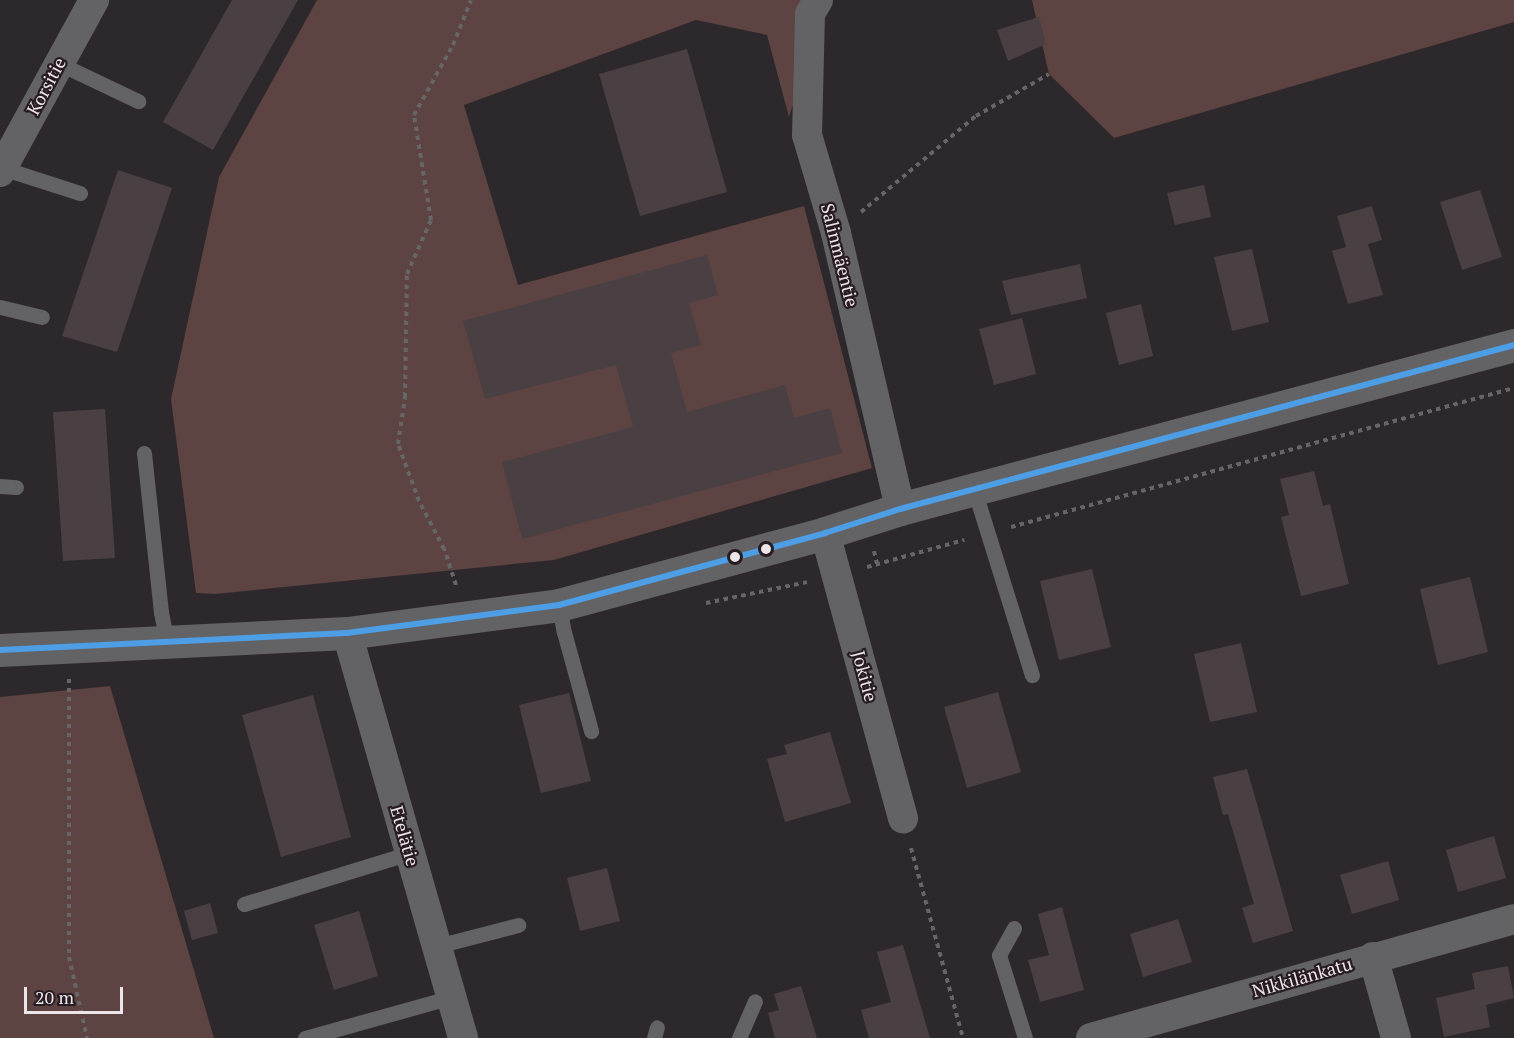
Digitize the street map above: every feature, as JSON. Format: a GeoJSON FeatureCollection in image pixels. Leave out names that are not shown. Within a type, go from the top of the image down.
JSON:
{"type":"FeatureCollection","features":[{"type":"Feature","properties":{"kind":"street","name":"Korsitie"},"geometry":{"type":"LineString","coordinates":[[1,170],[94,0]]}},
{"type":"Feature","properties":{"kind":"street","name":"Salinmäentie"},"geometry":{"type":"LineString","coordinates":[[818,0],[810,14],[807,135],[836,233],[900,509]]}},
{"type":"Feature","properties":{"kind":"street"},"geometry":{"type":"LineString","coordinates":[[0,650],[347,633],[559,605],[825,533],[900,509],[1514,345]]}},
{"type":"Feature","properties":{"kind":"street","name":"Jokitie"},"geometry":{"type":"LineString","coordinates":[[825,533],[903,819]]}},
{"type":"Feature","properties":{"kind":"street","name":"Etelätie"},"geometry":{"type":"LineString","coordinates":[[347,633],[464,1038]]}},
{"type":"Feature","properties":{"kind":"street","name":"Nikkilänkatu"},"geometry":{"type":"LineString","coordinates":[[1091,1038],[1514,919]]}},
{"type":"Feature","properties":{"kind":"street"},"geometry":{"type":"LineString","coordinates":[[1373,957],[1396,1038]]}},
{"type":"Feature","properties":{"kind":"lane"},"geometry":{"type":"LineString","coordinates":[[58,63],[138,101]]}},
{"type":"Feature","properties":{"kind":"lane"},"geometry":{"type":"LineString","coordinates":[[1,170],[80,193]]}},
{"type":"Feature","properties":{"kind":"lane"},"geometry":{"type":"LineString","coordinates":[[0,307],[42,317]]}},
{"type":"Feature","properties":{"kind":"lane"},"geometry":{"type":"LineString","coordinates":[[144,453],[161,612],[167,642]]}},
{"type":"Feature","properties":{"kind":"lane"},"geometry":{"type":"LineString","coordinates":[[974,489],[1032,675]]}},
{"type":"Feature","properties":{"kind":"lane"},"geometry":{"type":"LineString","coordinates":[[559,605],[564,632],[591,731]]}},
{"type":"Feature","properties":{"kind":"lane"},"geometry":{"type":"LineString","coordinates":[[244,904],[410,853]]}},
{"type":"Feature","properties":{"kind":"lane"},"geometry":{"type":"LineString","coordinates":[[437,946],[518,925]]}},
{"type":"Feature","properties":{"kind":"lane"},"geometry":{"type":"LineString","coordinates":[[1014,928],[999,955],[1025,1038]]}},
{"type":"Feature","properties":{"kind":"lane"},"geometry":{"type":"LineString","coordinates":[[305,1038],[452,998]]}},
{"type":"Feature","properties":{"kind":"lane"},"geometry":{"type":"LineString","coordinates":[[739,1038],[755,1001]]}},
{"type":"Feature","properties":{"kind":"path"},"geometry":{"type":"LineString","coordinates":[[446,590],[458,589],[444,549],[419,501],[399,444],[405,397],[407,274],[431,220],[414,115],[453,45],[471,0]]}},
{"type":"Feature","properties":{"kind":"path"},"geometry":{"type":"LineString","coordinates":[[836,233],[976,116],[1049,74]]}},
{"type":"Feature","properties":{"kind":"path"},"geometry":{"type":"LineString","coordinates":[[69,676],[69,957],[87,1038]]}},
{"type":"Feature","properties":{"kind":"path"},"geometry":{"type":"LineString","coordinates":[[903,819],[963,1038]]}},
{"type":"Feature","properties":{"kind":"shaded area"},"geometry":{"type":"Polygon","coordinates":[[[317,0],[804,0],[795,98],[789,117],[767,35],[696,20],[464,105],[518,285],[804,206],[872,468],[554,560],[215,594],[196,593],[171,399],[219,177],[317,0]]]}},
{"type":"Feature","properties":{"kind":"shaded area"},"geometry":{"type":"Polygon","coordinates":[[[1032,0],[1514,0],[1514,22],[1114,138],[1049,74],[1032,0]]]}},
{"type":"Feature","properties":{"kind":"shaded area"},"geometry":{"type":"Polygon","coordinates":[[[110,686],[214,1038],[0,1038],[0,697],[110,686]]]}},
{"type":"Feature","properties":{"kind":"building"},"geometry":{"type":"Polygon","coordinates":[[[232,0],[298,0],[213,150],[163,122],[232,0]]]}},
{"type":"Feature","properties":{"kind":"building"},"geometry":{"type":"Polygon","coordinates":[[[1039,17],[1046,44],[1008,61],[997,30],[1039,17]]]}},
{"type":"Feature","properties":{"kind":"building"},"geometry":{"type":"Polygon","coordinates":[[[687,49],[727,192],[640,216],[599,74],[687,49]]]}},
{"type":"Feature","properties":{"kind":"building"},"geometry":{"type":"Polygon","coordinates":[[[118,170],[172,188],[117,352],[62,336],[118,170]]]}},
{"type":"Feature","properties":{"kind":"building"},"geometry":{"type":"Polygon","coordinates":[[[1204,185],[1211,217],[1175,225],[1167,193],[1204,185]]]}},
{"type":"Feature","properties":{"kind":"building"},"geometry":{"type":"Polygon","coordinates":[[[1480,190],[1502,257],[1462,270],[1440,202],[1480,190]]]}},
{"type":"Feature","properties":{"kind":"building"},"geometry":{"type":"Polygon","coordinates":[[[1372,206],[1382,240],[1368,244],[1383,295],[1348,304],[1332,251],[1346,247],[1337,216],[1372,206]]]}},
{"type":"Feature","properties":{"kind":"building"},"geometry":{"type":"Polygon","coordinates":[[[1252,249],[1269,322],[1232,331],[1214,257],[1252,249]]]}},
{"type":"Feature","properties":{"kind":"building"},"geometry":{"type":"Polygon","coordinates":[[[707,255],[718,295],[689,303],[701,345],[671,353],[687,412],[785,385],[794,418],[830,408],[842,453],[522,539],[502,462],[633,427],[616,365],[485,399],[463,321],[707,255]]]}},
{"type":"Feature","properties":{"kind":"building"},"geometry":{"type":"Polygon","coordinates":[[[1080,264],[1087,298],[1011,315],[1002,281],[1080,264]]]}},
{"type":"Feature","properties":{"kind":"building"},"geometry":{"type":"Polygon","coordinates":[[[1141,304],[1153,356],[1119,365],[1106,313],[1141,304]]]}},
{"type":"Feature","properties":{"kind":"building"},"geometry":{"type":"Polygon","coordinates":[[[1022,318],[1036,374],[994,385],[979,329],[1022,318]]]}},
{"type":"Feature","properties":{"kind":"building"},"geometry":{"type":"Polygon","coordinates":[[[105,409],[115,558],[63,561],[53,412],[105,409]]]}},
{"type":"Feature","properties":{"kind":"building"},"geometry":{"type":"Polygon","coordinates":[[[1314,471],[1323,506],[1330,504],[1349,584],[1301,596],[1281,517],[1289,515],[1280,479],[1314,471]]]}},
{"type":"Feature","properties":{"kind":"building"},"geometry":{"type":"Polygon","coordinates":[[[1092,569],[1111,647],[1059,660],[1040,581],[1092,569]]]}},
{"type":"Feature","properties":{"kind":"building"},"geometry":{"type":"Polygon","coordinates":[[[1470,577],[1488,652],[1438,665],[1420,589],[1470,577]]]}},
{"type":"Feature","properties":{"kind":"building"},"geometry":{"type":"Polygon","coordinates":[[[1241,643],[1257,712],[1210,722],[1194,654],[1241,643]]]}},
{"type":"Feature","properties":{"kind":"building"},"geometry":{"type":"Polygon","coordinates":[[[998,692],[1021,772],[967,788],[944,707],[998,692]]]}},
{"type":"Feature","properties":{"kind":"building"},"geometry":{"type":"Polygon","coordinates":[[[569,693],[591,781],[541,793],[519,705],[569,693]]]}},
{"type":"Feature","properties":{"kind":"building"},"geometry":{"type":"Polygon","coordinates":[[[313,695],[351,837],[281,857],[242,715],[313,695]]]}},
{"type":"Feature","properties":{"kind":"building"},"geometry":{"type":"Polygon","coordinates":[[[830,732],[851,803],[785,822],[767,759],[787,754],[784,745],[830,732]]]}},
{"type":"Feature","properties":{"kind":"building"},"geometry":{"type":"Polygon","coordinates":[[[1247,769],[1293,931],[1253,943],[1242,908],[1254,904],[1228,814],[1223,815],[1213,777],[1247,769]]]}},
{"type":"Feature","properties":{"kind":"building"},"geometry":{"type":"Polygon","coordinates":[[[1494,836],[1506,878],[1458,892],[1446,850],[1494,836]]]}},
{"type":"Feature","properties":{"kind":"building"},"geometry":{"type":"Polygon","coordinates":[[[1388,861],[1399,900],[1352,914],[1340,875],[1388,861]]]}},
{"type":"Feature","properties":{"kind":"building"},"geometry":{"type":"Polygon","coordinates":[[[607,868],[620,921],[580,931],[567,878],[607,868]]]}},
{"type":"Feature","properties":{"kind":"building"},"geometry":{"type":"Polygon","coordinates":[[[210,903],[218,933],[192,940],[184,911],[210,903]]]}},
{"type":"Feature","properties":{"kind":"building"},"geometry":{"type":"Polygon","coordinates":[[[1062,907],[1084,990],[1040,1002],[1028,960],[1049,955],[1038,914],[1062,907]]]}},
{"type":"Feature","properties":{"kind":"building"},"geometry":{"type":"Polygon","coordinates":[[[359,911],[378,976],[334,990],[314,925],[359,911]]]}},
{"type":"Feature","properties":{"kind":"building"},"geometry":{"type":"Polygon","coordinates":[[[1178,919],[1192,962],[1143,977],[1130,934],[1178,919]]]}},
{"type":"Feature","properties":{"kind":"building"},"geometry":{"type":"Polygon","coordinates":[[[903,945],[930,1038],[869,1038],[861,1010],[891,1002],[877,952],[903,945]]]}},
{"type":"Feature","properties":{"kind":"building"},"geometry":{"type":"Polygon","coordinates":[[[1508,966],[1514,998],[1486,1005],[1490,1027],[1444,1037],[1436,998],[1475,989],[1472,973],[1508,966]]]}},
{"type":"Feature","properties":{"kind":"building"},"geometry":{"type":"Polygon","coordinates":[[[801,986],[817,1038],[775,1038],[768,1013],[779,1010],[774,994],[801,986]]]}},
{"type":"Feature","properties":{"kind":"transit line"},"geometry":{"type":"LineString","coordinates":[[0,650],[347,633],[559,605],[825,533],[900,509],[1514,345]]}}]}
